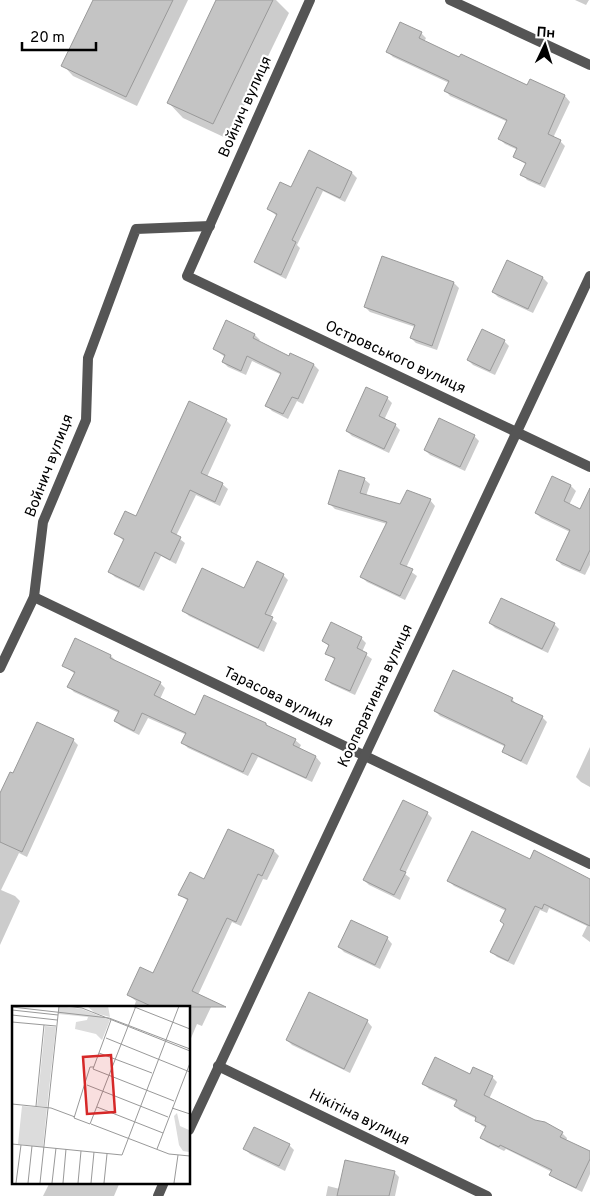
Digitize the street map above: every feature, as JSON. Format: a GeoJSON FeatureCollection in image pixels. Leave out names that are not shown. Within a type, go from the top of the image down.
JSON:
{"type":"FeatureCollection","features":[{"type":"Feature","properties":{"kind":"street","name":"Войнич вулиця"},"geometry":{"type":"LineString","coordinates":[[187,276],[310,0]]}},
{"type":"Feature","properties":{"kind":"street"},"geometry":{"type":"LineString","coordinates":[[450,0],[590,65]]}},
{"type":"Feature","properties":{"kind":"street","name":"Войнич вулиця"},"geometry":{"type":"LineString","coordinates":[[0,668],[34,597],[43,522],[86,420],[88,358],[136,230],[210,226]]}},
{"type":"Feature","properties":{"kind":"street","name":"Островського вулиця"},"geometry":{"type":"LineString","coordinates":[[187,276],[590,467]]}},
{"type":"Feature","properties":{"kind":"street","name":"Кооперативна вулиця"},"geometry":{"type":"LineString","coordinates":[[190,1128],[590,276]]}},
{"type":"Feature","properties":{"kind":"street","name":"Тарасова вулиця"},"geometry":{"type":"LineString","coordinates":[[34,597],[590,864]]}},
{"type":"Feature","properties":{"kind":"street","name":"Нікітіна вулиця"},"geometry":{"type":"LineString","coordinates":[[218,1066],[487,1196]]}},
{"type":"Feature","properties":{"kind":"street"},"geometry":{"type":"LineString","coordinates":[[158,1196],[163,1184]]}},
{"type":"Feature","properties":{"kind":"building"},"geometry":{"type":"Polygon","coordinates":[[[93,0],[173,0],[126,97],[61,66],[93,0]]]}},
{"type":"Feature","properties":{"kind":"building"},"geometry":{"type":"Polygon","coordinates":[[[216,0],[273,0],[213,124],[167,103],[216,0]]]}},
{"type":"Feature","properties":{"kind":"building"},"geometry":{"type":"Polygon","coordinates":[[[400,22],[422,32],[419,38],[459,57],[461,54],[527,85],[530,79],[565,95],[548,134],[561,140],[540,184],[520,175],[526,163],[513,157],[517,148],[498,139],[507,120],[444,91],[449,81],[386,52],[400,22]]]}},
{"type":"Feature","properties":{"kind":"building"},"geometry":{"type":"Polygon","coordinates":[[[309,150],[352,172],[340,198],[317,187],[292,240],[296,242],[281,275],[254,262],[277,214],[267,209],[280,182],[291,187],[309,150]]]}},
{"type":"Feature","properties":{"kind":"building"},"geometry":{"type":"Polygon","coordinates":[[[382,256],[454,282],[432,346],[410,338],[415,325],[364,307],[382,256]]]}},
{"type":"Feature","properties":{"kind":"building"},"geometry":{"type":"Polygon","coordinates":[[[507,260],[543,277],[528,309],[492,292],[507,260]]]}},
{"type":"Feature","properties":{"kind":"building"},"geometry":{"type":"Polygon","coordinates":[[[226,320],[255,334],[253,338],[289,356],[290,353],[314,364],[298,399],[292,397],[283,414],[265,406],[281,373],[247,356],[241,371],[222,362],[225,355],[213,349],[226,320]]]}},
{"type":"Feature","properties":{"kind":"building"},"geometry":{"type":"Polygon","coordinates":[[[482,329],[505,340],[490,371],[467,360],[482,329]]]}},
{"type":"Feature","properties":{"kind":"building"},"geometry":{"type":"Polygon","coordinates":[[[366,387],[388,397],[379,416],[396,424],[384,449],[346,431],[366,387]]]}},
{"type":"Feature","properties":{"kind":"building"},"geometry":{"type":"Polygon","coordinates":[[[189,401],[227,419],[201,473],[223,483],[215,502],[190,490],[171,532],[181,537],[170,560],[155,552],[139,587],[108,572],[124,539],[114,534],[125,511],[136,516],[189,401]]]}},
{"type":"Feature","properties":{"kind":"building"},"geometry":{"type":"Polygon","coordinates":[[[439,418],[475,435],[460,467],[424,450],[439,418]]]}},
{"type":"Feature","properties":{"kind":"building"},"geometry":{"type":"Polygon","coordinates":[[[339,470],[365,478],[360,493],[400,504],[407,490],[431,499],[400,564],[413,569],[400,596],[360,577],[387,522],[328,504],[339,470]]]}},
{"type":"Feature","properties":{"kind":"building"},"geometry":{"type":"Polygon","coordinates":[[[552,476],[571,485],[564,501],[580,509],[590,488],[590,550],[580,571],[556,560],[570,530],[535,513],[552,476]]]}},
{"type":"Feature","properties":{"kind":"building"},"geometry":{"type":"Polygon","coordinates":[[[257,561],[284,574],[265,614],[273,617],[258,648],[182,611],[202,568],[244,588],[257,561]]]}},
{"type":"Feature","properties":{"kind":"building"},"geometry":{"type":"Polygon","coordinates":[[[501,598],[555,623],[542,649],[489,623],[501,598]]]}},
{"type":"Feature","properties":{"kind":"building"},"geometry":{"type":"Polygon","coordinates":[[[331,622],[362,637],[357,648],[367,653],[350,691],[325,680],[335,658],[325,654],[329,645],[322,641],[331,622]]]}},
{"type":"Feature","properties":{"kind":"building"},"geometry":{"type":"Polygon","coordinates":[[[75,638],[111,655],[110,658],[161,682],[154,695],[195,715],[204,695],[296,739],[293,745],[316,756],[306,778],[252,753],[243,772],[181,743],[186,733],[142,713],[134,731],[114,721],[119,711],[67,687],[75,672],[62,666],[75,638]]]}},
{"type":"Feature","properties":{"kind":"building"},"geometry":{"type":"Polygon","coordinates":[[[453,670],[513,698],[511,701],[543,716],[521,761],[502,752],[505,745],[434,711],[453,670]]]}},
{"type":"Feature","properties":{"kind":"building"},"geometry":{"type":"Polygon","coordinates":[[[37,722],[74,739],[22,852],[0,842],[0,793],[10,772],[13,773],[37,722]]]}},
{"type":"Feature","properties":{"kind":"building"},"geometry":{"type":"Polygon","coordinates":[[[403,800],[428,812],[400,870],[406,872],[394,895],[363,880],[403,800]]]}},
{"type":"Feature","properties":{"kind":"building"},"geometry":{"type":"Polygon","coordinates":[[[228,829],[274,850],[262,876],[258,874],[236,922],[227,918],[192,991],[226,1007],[151,1006],[127,995],[140,967],[153,973],[188,899],[178,895],[190,872],[204,879],[228,829]]]}},
{"type":"Feature","properties":{"kind":"building"},"geometry":{"type":"Polygon","coordinates":[[[472,831],[530,859],[534,850],[590,879],[590,926],[544,904],[542,909],[535,906],[508,961],[490,952],[504,924],[500,921],[506,909],[447,881],[472,831]]]}},
{"type":"Feature","properties":{"kind":"building"},"geometry":{"type":"Polygon","coordinates":[[[351,920],[388,937],[375,965],[338,947],[351,920]]]}},
{"type":"Feature","properties":{"kind":"building"},"geometry":{"type":"Polygon","coordinates":[[[309,992],[368,1020],[344,1069],[286,1040],[309,992]]]}},
{"type":"Feature","properties":{"kind":"building"},"geometry":{"type":"Polygon","coordinates":[[[435,1057],[470,1074],[473,1067],[493,1076],[484,1095],[535,1120],[545,1122],[563,1132],[560,1137],[590,1151],[590,1159],[576,1188],[549,1175],[552,1170],[500,1145],[499,1147],[480,1138],[486,1126],[475,1121],[476,1117],[454,1106],[457,1100],[422,1084],[435,1057]]]}},
{"type":"Feature","properties":{"kind":"building"},"geometry":{"type":"Polygon","coordinates":[[[254,1127],[290,1144],[279,1166],[243,1149],[254,1127]]]}},
{"type":"Feature","properties":{"kind":"building"},"geometry":{"type":"Polygon","coordinates":[[[345,1160],[395,1171],[389,1196],[337,1196],[345,1160]]]}}]}
